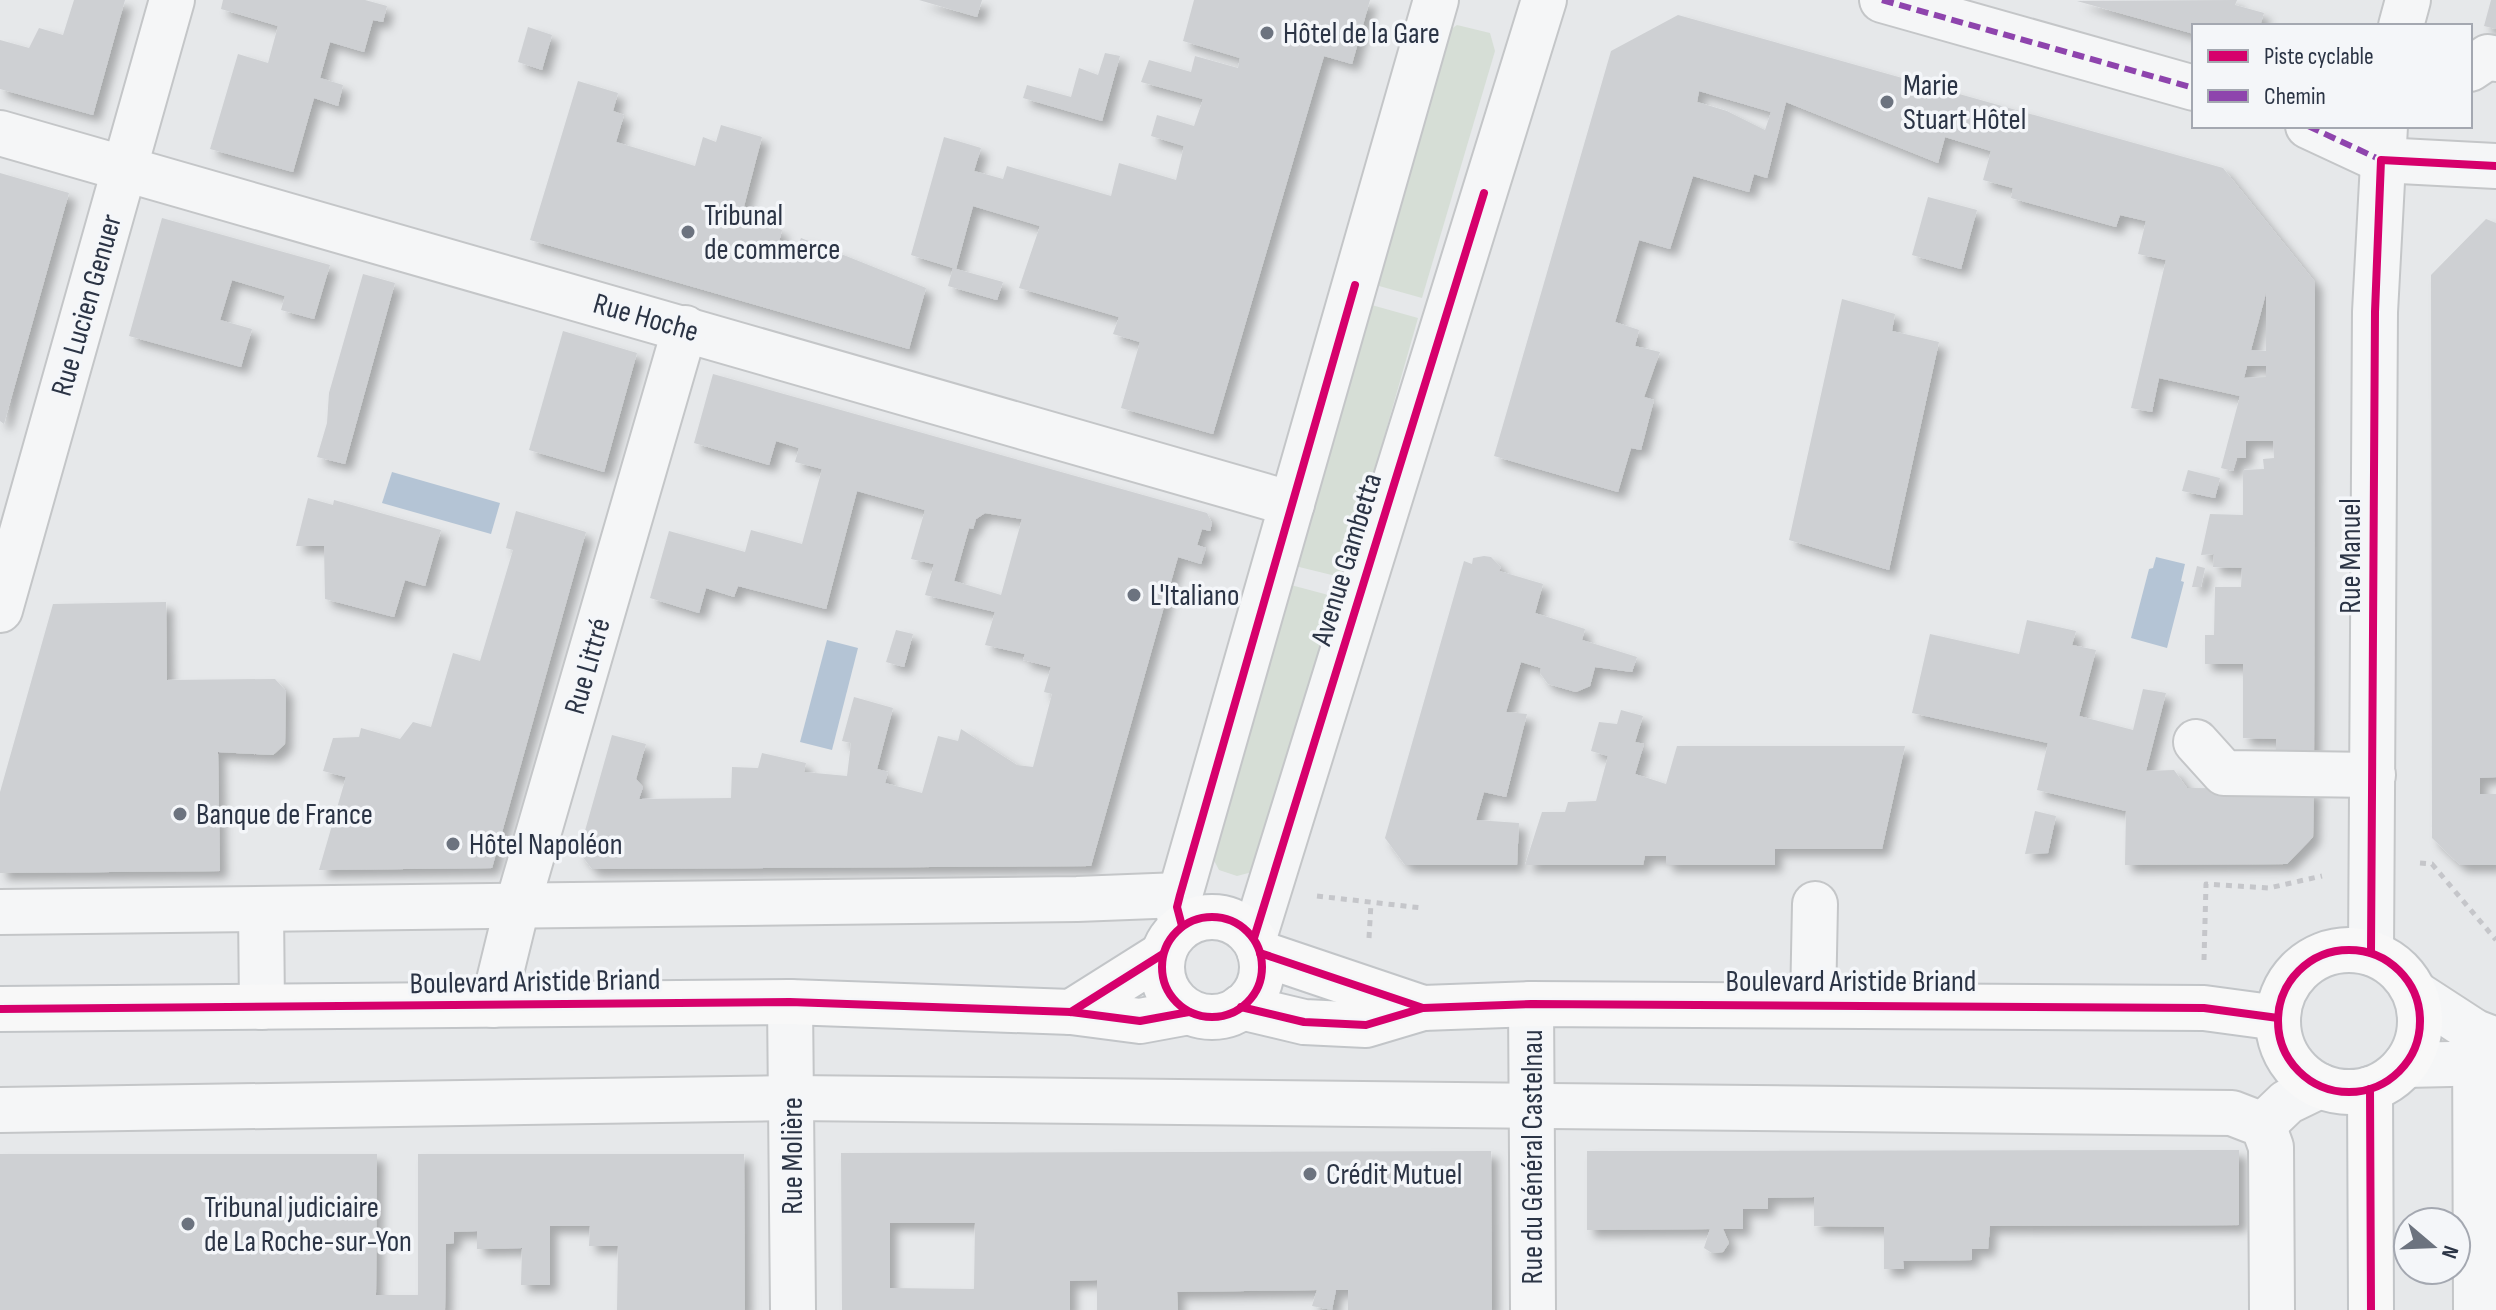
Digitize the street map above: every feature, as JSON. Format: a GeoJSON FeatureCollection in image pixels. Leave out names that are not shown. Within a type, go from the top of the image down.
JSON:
{"type":"FeatureCollection","features":[{"type":"Feature","properties":{"kind":"main road"},"geometry":{"type":"LineString","coordinates":[[1071,1012],[1175,925],[1213,916],[1243,926],[1257,945],[1259,983],[1241,1007],[1222,1016],[1205,1017],[1189,1012],[1175,1002],[1166,988],[1161,971],[1175,925]]}},
{"type":"Feature","properties":{"kind":"main road","name":"Boulevard Aristide Briand"},"geometry":{"type":"LineString","coordinates":[[1257,945],[1423,1008]]}},
{"type":"Feature","properties":{"kind":"main road"},"geometry":{"type":"LineString","coordinates":[[2371,1310],[2388,1077],[2420,1031],[2415,993],[2398,968],[2371,953],[2337,951],[2303,966],[2281,999],[2278,1018],[2280,1039],[2289,1059],[2302,1075],[2320,1086],[2337,1091],[2388,1077]]}},
{"type":"Feature","properties":{"kind":"main road","name":"Boulevard Aristide Briand"},"geometry":{"type":"LineString","coordinates":[[0,1009],[790,1002],[1071,1012],[1140,1021],[1189,1012]]}},
{"type":"Feature","properties":{"kind":"main road","name":"Boulevard Aristide Briand"},"geometry":{"type":"LineString","coordinates":[[1241,1007],[1304,1022],[1366,1025],[1423,1008],[1531,1004],[2204,1008],[2278,1018]]}},
{"type":"Feature","properties":{"kind":"street","name":"Rue Lucien Genuer"},"geometry":{"type":"LineString","coordinates":[[2,598],[172,0]]}},
{"type":"Feature","properties":{"kind":"street"},"geometry":{"type":"LineString","coordinates":[[0,912],[517,907],[1175,925],[1436,0]]}},
{"type":"Feature","properties":{"kind":"street","name":"Avenue Gambetta"},"geometry":{"type":"LineString","coordinates":[[1257,945],[1544,0]]}},
{"type":"Feature","properties":{"kind":"street"},"geometry":{"type":"LineString","coordinates":[[2402,24],[2408,0]]}},
{"type":"Feature","properties":{"kind":"street"},"geometry":{"type":"LineString","coordinates":[[1890,1],[2192,87]]}},
{"type":"Feature","properties":{"kind":"street"},"geometry":{"type":"LineString","coordinates":[[2472,68],[2488,57],[2496,59]]}},
{"type":"Feature","properties":{"kind":"street"},"geometry":{"type":"LineString","coordinates":[[2317,128],[2496,166]]}},
{"type":"Feature","properties":{"kind":"street"},"geometry":{"type":"LineString","coordinates":[[2383,143],[2408,128]]}},
{"type":"Feature","properties":{"kind":"street","name":"Rue Hoche"},"geometry":{"type":"LineString","coordinates":[[0,133],[1292,504]]}},
{"type":"Feature","properties":{"kind":"street","name":"Rue Manuel"},"geometry":{"type":"LineString","coordinates":[[2371,953],[2375,312],[2383,143]]}},
{"type":"Feature","properties":{"kind":"street","name":"Rue Littré"},"geometry":{"type":"LineString","coordinates":[[493,1005],[517,907],[685,328]]}},
{"type":"Feature","properties":{"kind":"street"},"geometry":{"type":"LineString","coordinates":[[2196,742],[2224,773],[2373,775]]}},
{"type":"Feature","properties":{"kind":"street"},"geometry":{"type":"LineString","coordinates":[[1813,1004],[1815,904]]}},
{"type":"Feature","properties":{"kind":"street"},"geometry":{"type":"LineString","coordinates":[[261,910],[262,1007]]}},
{"type":"Feature","properties":{"kind":"street"},"geometry":{"type":"LineString","coordinates":[[2415,993],[2485,1049]]}},
{"type":"Feature","properties":{"kind":"street","name":"Rue Molière"},"geometry":{"type":"LineString","coordinates":[[790,1002],[793,1310]]}},
{"type":"Feature","properties":{"kind":"street","name":"Rue du Général Castelnau"},"geometry":{"type":"LineString","coordinates":[[1531,1004],[1533,1310]]}},
{"type":"Feature","properties":{"kind":"street"},"geometry":{"type":"LineString","coordinates":[[2388,1077],[2485,1049]]}},
{"type":"Feature","properties":{"kind":"street"},"geometry":{"type":"LineString","coordinates":[[2476,1310],[2485,1049]]}},
{"type":"Feature","properties":{"kind":"street"},"geometry":{"type":"LineString","coordinates":[[2263,1125],[2287,1102],[2320,1086]]}},
{"type":"Feature","properties":{"kind":"street"},"geometry":{"type":"LineString","coordinates":[[0,1110],[791,1098],[2232,1113],[2263,1125],[2271,1147],[2272,1310]]}},
{"type":"Feature","properties":{"kind":"path"},"geometry":{"type":"LineString","coordinates":[[2372,857],[2432,864],[2496,940]]}},
{"type":"Feature","properties":{"kind":"shaded area"},"geometry":{"type":"Polygon","coordinates":[[[1457,25],[1490,33],[1495,51],[1422,298],[1372,284],[1444,34],[1457,25]]]}},
{"type":"Feature","properties":{"kind":"shaded area"},"geometry":{"type":"Polygon","coordinates":[[[1368,304],[1418,318],[1344,578],[1291,565],[1368,304]]]}},
{"type":"Feature","properties":{"kind":"shaded area"},"geometry":{"type":"Polygon","coordinates":[[[1287,584],[1336,597],[1256,871],[1237,876],[1219,870],[1210,853],[1287,584]]]}},
{"type":"Feature","properties":{"kind":"water"},"geometry":{"type":"Polygon","coordinates":[[[392,472],[500,503],[491,534],[382,503],[392,472]]]}},
{"type":"Feature","properties":{"kind":"water"},"geometry":{"type":"Polygon","coordinates":[[[2156,557],[2185,564],[2181,581],[2184,582],[2167,648],[2131,638],[2149,569],[2153,568],[2156,557]]]}},
{"type":"Feature","properties":{"kind":"water"},"geometry":{"type":"Polygon","coordinates":[[[827,640],[858,648],[832,750],[800,742],[827,640]]]}},
{"type":"Feature","properties":{"kind":"building"},"geometry":{"type":"Polygon","coordinates":[[[74,0],[125,0],[93,115],[0,89],[0,40],[29,48],[39,28],[63,35],[74,0]]]}},
{"type":"Feature","properties":{"kind":"building"},"geometry":{"type":"Polygon","coordinates":[[[223,0],[365,0],[387,6],[383,22],[373,20],[364,52],[330,42],[320,78],[343,85],[338,106],[314,98],[293,172],[210,149],[238,54],[268,63],[278,26],[221,9],[223,0]]]}},
{"type":"Feature","properties":{"kind":"building"},"geometry":{"type":"Polygon","coordinates":[[[919,0],[982,0],[977,17],[919,0]]]}},
{"type":"Feature","properties":{"kind":"building"},"geometry":{"type":"Polygon","coordinates":[[[1194,0],[1370,0],[1352,64],[1324,56],[1213,434],[1121,408],[1140,342],[1113,334],[1119,317],[1019,288],[1040,226],[973,206],[956,269],[1003,282],[997,300],[948,286],[953,268],[911,255],[944,137],[981,148],[974,171],[1003,179],[1007,166],[1111,196],[1119,163],[1176,180],[1184,146],[1151,136],[1157,115],[1194,126],[1203,99],[1141,82],[1149,60],[1191,72],[1195,56],[1238,68],[1240,58],[1183,41],[1194,0]]]}},
{"type":"Feature","properties":{"kind":"building"},"geometry":{"type":"Polygon","coordinates":[[[2237,0],[2235,5],[2264,13],[2261,24],[2192,24],[2192,33],[2077,1],[2237,0]]]}},
{"type":"Feature","properties":{"kind":"building"},"geometry":{"type":"Polygon","coordinates":[[[2491,0],[2496,0],[2496,29],[2484,26],[2491,0]]]}},
{"type":"Feature","properties":{"kind":"building"},"geometry":{"type":"Polygon","coordinates":[[[1678,15],[2223,168],[2315,282],[2314,764],[2276,763],[2276,739],[2243,738],[2243,664],[2205,664],[2205,635],[2214,635],[2215,587],[2241,587],[2242,568],[2213,567],[2214,554],[2201,555],[2210,514],[2243,515],[2243,470],[2264,469],[2263,459],[2274,458],[2273,441],[2246,441],[2246,458],[2237,458],[2233,471],[2221,468],[2240,396],[2159,378],[2152,412],[2131,408],[2166,260],[2138,254],[2146,221],[2120,215],[2116,227],[2011,198],[2013,188],[1983,180],[1991,151],[1945,137],[1938,163],[1786,102],[1767,178],[1754,174],[1749,192],[1693,176],[1670,249],[1639,240],[1615,322],[1639,330],[1635,346],[1660,352],[1644,397],[1654,400],[1641,450],[1631,448],[1618,492],[1494,456],[1611,51],[1678,15]],[[1699,91],[1697,102],[1727,111],[1765,130],[1771,112],[1699,91]],[[2266,293],[2251,350],[2266,351],[2266,293]],[[2247,366],[2244,378],[2266,377],[2266,366],[2247,366]]]}},
{"type":"Feature","properties":{"kind":"building"},"geometry":{"type":"Polygon","coordinates":[[[528,27],[552,35],[542,70],[518,62],[528,27]]]}},
{"type":"Feature","properties":{"kind":"building"},"geometry":{"type":"Polygon","coordinates":[[[1105,53],[1120,56],[1102,121],[1023,98],[1027,85],[1071,97],[1079,68],[1098,75],[1105,53]]]}},
{"type":"Feature","properties":{"kind":"building"},"geometry":{"type":"Polygon","coordinates":[[[578,81],[618,93],[613,111],[624,115],[616,142],[695,166],[703,137],[716,142],[721,125],[762,137],[742,214],[782,230],[777,250],[794,256],[801,238],[926,288],[909,349],[530,240],[578,81]]]}},
{"type":"Feature","properties":{"kind":"building"},"geometry":{"type":"Polygon","coordinates":[[[0,173],[69,193],[4,424],[0,421],[0,173]]]}},
{"type":"Feature","properties":{"kind":"building"},"geometry":{"type":"Polygon","coordinates":[[[1928,197],[1977,210],[1961,269],[1912,255],[1928,197]]]}},
{"type":"Feature","properties":{"kind":"building"},"geometry":{"type":"Polygon","coordinates":[[[162,218],[330,265],[314,319],[281,310],[285,296],[232,280],[220,320],[252,329],[241,367],[129,336],[162,218]]]}},
{"type":"Feature","properties":{"kind":"building"},"geometry":{"type":"Polygon","coordinates":[[[2486,219],[2496,223],[2496,777],[2480,778],[2480,794],[2496,794],[2496,865],[2460,865],[2432,838],[2431,275],[2486,219]]]}},
{"type":"Feature","properties":{"kind":"building"},"geometry":{"type":"Polygon","coordinates":[[[363,274],[395,283],[345,464],[317,457],[327,423],[329,393],[363,274]]]}},
{"type":"Feature","properties":{"kind":"building"},"geometry":{"type":"Polygon","coordinates":[[[1842,299],[1895,314],[1892,331],[1939,342],[1889,570],[1789,540],[1842,299]]]}},
{"type":"Feature","properties":{"kind":"building"},"geometry":{"type":"Polygon","coordinates":[[[563,331],[637,353],[604,472],[529,450],[563,331]]]}},
{"type":"Feature","properties":{"kind":"building"},"geometry":{"type":"Polygon","coordinates":[[[713,374],[1207,513],[1212,523],[1210,531],[1202,529],[1197,545],[1206,548],[1201,564],[1178,557],[1091,866],[592,869],[579,852],[612,735],[646,744],[636,779],[643,787],[639,799],[731,798],[732,767],[758,768],[762,753],[806,763],[804,772],[847,776],[851,743],[842,741],[854,697],[893,708],[877,769],[888,772],[885,783],[922,793],[938,736],[958,741],[961,729],[1017,765],[1033,767],[1052,694],[1044,692],[1051,667],[1023,660],[1025,654],[985,645],[995,612],[925,595],[934,564],[911,559],[925,510],[857,491],[826,609],[738,586],[734,597],[706,588],[699,613],[650,598],[669,531],[745,552],[751,530],[802,544],[822,469],[795,462],[799,448],[776,441],[769,465],[694,443],[713,374]],[[985,513],[976,519],[973,529],[969,528],[954,581],[1001,595],[1022,519],[985,513]]]}},
{"type":"Feature","properties":{"kind":"building"},"geometry":{"type":"Polygon","coordinates":[[[2188,470],[2220,478],[2215,498],[2182,491],[2188,470]]]}},
{"type":"Feature","properties":{"kind":"building"},"geometry":{"type":"Polygon","coordinates":[[[308,498],[333,505],[334,500],[441,530],[425,586],[405,580],[394,617],[325,599],[324,546],[296,546],[308,498]]]}},
{"type":"Feature","properties":{"kind":"building"},"geometry":{"type":"Polygon","coordinates":[[[516,511],[586,532],[492,868],[319,870],[346,777],[323,771],[333,738],[359,737],[361,728],[400,739],[413,722],[431,727],[453,653],[480,661],[513,550],[506,548],[516,511]]]}},
{"type":"Feature","properties":{"kind":"building"},"geometry":{"type":"Polygon","coordinates":[[[1491,557],[1501,567],[1499,571],[1543,584],[1535,613],[1585,629],[1582,640],[1637,657],[1632,672],[1595,667],[1590,686],[1576,692],[1548,684],[1540,673],[1541,668],[1521,662],[1506,712],[1527,714],[1506,797],[1484,792],[1476,820],[1519,823],[1517,865],[1405,865],[1385,838],[1464,561],[1472,564],[1473,558],[1491,557]]]}},
{"type":"Feature","properties":{"kind":"building"},"geometry":{"type":"Polygon","coordinates":[[[2197,566],[2205,568],[2201,587],[2192,587],[2197,566]]]}},
{"type":"Feature","properties":{"kind":"building"},"geometry":{"type":"Polygon","coordinates":[[[166,602],[167,680],[275,679],[286,691],[285,744],[273,755],[218,752],[220,871],[0,873],[0,792],[53,604],[166,602]]]}},
{"type":"Feature","properties":{"kind":"building"},"geometry":{"type":"Polygon","coordinates":[[[2027,620],[2076,631],[2072,645],[2096,650],[2079,716],[2133,730],[2143,689],[2166,693],[2146,771],[2174,770],[2187,788],[2314,789],[2313,837],[2287,864],[2125,865],[2126,811],[2037,790],[2048,743],[1912,713],[1930,634],[2019,654],[2027,620]]]}},
{"type":"Feature","properties":{"kind":"building"},"geometry":{"type":"Polygon","coordinates":[[[896,630],[913,634],[904,667],[886,662],[896,630]]]}},
{"type":"Feature","properties":{"kind":"building"},"geometry":{"type":"Polygon","coordinates":[[[1621,710],[1643,716],[1635,742],[1644,744],[1635,774],[1666,784],[1677,746],[1905,746],[1882,849],[1775,849],[1775,865],[1666,865],[1666,856],[1645,856],[1643,865],[1525,865],[1542,812],[1565,812],[1568,802],[1596,801],[1608,756],[1591,751],[1599,722],[1617,724],[1621,710]]]}},
{"type":"Feature","properties":{"kind":"building"},"geometry":{"type":"Polygon","coordinates":[[[2035,811],[2056,816],[2048,853],[2025,854],[2035,811]]]}},
{"type":"Feature","properties":{"kind":"building"},"geometry":{"type":"Polygon","coordinates":[[[2239,1150],[2239,1225],[1990,1226],[1988,1249],[1972,1249],[1972,1260],[1903,1261],[1904,1269],[1884,1269],[1884,1227],[1814,1226],[1814,1197],[1768,1198],[1768,1209],[1743,1209],[1743,1229],[1723,1229],[1729,1243],[1723,1252],[1712,1253],[1704,1248],[1710,1229],[1587,1230],[1587,1151],[2239,1150]]]}},
{"type":"Feature","properties":{"kind":"building"},"geometry":{"type":"Polygon","coordinates":[[[1491,1151],[1492,1310],[1348,1310],[1348,1290],[1336,1290],[1332,1310],[1312,1306],[1317,1290],[1177,1292],[1178,1310],[1097,1310],[1097,1280],[1070,1281],[1070,1310],[842,1310],[841,1153],[1491,1151]],[[890,1223],[890,1288],[974,1289],[975,1223],[890,1223]]]}},
{"type":"Feature","properties":{"kind":"building"},"geometry":{"type":"Polygon","coordinates":[[[0,1154],[377,1154],[376,1295],[418,1295],[418,1154],[744,1154],[745,1310],[617,1310],[618,1246],[589,1246],[590,1226],[550,1226],[550,1285],[521,1285],[522,1248],[477,1249],[477,1231],[454,1232],[454,1243],[446,1244],[445,1310],[0,1310],[0,1154]]]}},
{"type":"Feature","properties":{"kind":"marked path"},"geometry":{"type":"LineString","coordinates":[[1882,0],[2192,87]]}},
{"type":"Feature","properties":{"kind":"marked path"},"geometry":{"type":"LineString","coordinates":[[2312,128],[2381,160]]}},
{"type":"Feature","properties":{"kind":"cycle path"},"geometry":{"type":"LineString","coordinates":[[2371,953],[2375,312],[2381,160],[2496,166]]}},
{"type":"Feature","properties":{"kind":"cycle path"},"geometry":{"type":"LineString","coordinates":[[1254,938],[1484,193]]}},
{"type":"Feature","properties":{"kind":"cycle path"},"geometry":{"type":"LineString","coordinates":[[1182,926],[1177,907],[1180,895],[1355,285]]}},
{"type":"Feature","properties":{"kind":"cycle path"},"geometry":{"type":"LineString","coordinates":[[1212,917],[1240,925],[1254,939],[1262,967],[1254,995],[1240,1009],[1212,1017],[1184,1009],[1170,995],[1162,967],[1170,939],[1184,925],[1212,917]]}},
{"type":"Feature","properties":{"kind":"cycle path"},"geometry":{"type":"LineString","coordinates":[[2349,950],[2376,955],[2399,971],[2415,994],[2420,1021],[2415,1048],[2399,1071],[2376,1087],[2349,1092],[2322,1087],[2299,1071],[2283,1048],[2278,1021],[2283,994],[2299,971],[2322,955],[2349,950]]}},
{"type":"Feature","properties":{"kind":"cycle path"},"geometry":{"type":"LineString","coordinates":[[1260,953],[1423,1008]]}},
{"type":"Feature","properties":{"kind":"cycle path"},"geometry":{"type":"LineString","coordinates":[[1071,1012],[1163,954]]}},
{"type":"Feature","properties":{"kind":"cycle path"},"geometry":{"type":"LineString","coordinates":[[0,1009],[790,1002],[1071,1012],[1140,1021],[1189,1012]]}},
{"type":"Feature","properties":{"kind":"cycle path"},"geometry":{"type":"LineString","coordinates":[[1241,1007],[1304,1022],[1366,1025],[1423,1008],[1531,1004],[2204,1008],[2278,1018]]}},
{"type":"Feature","properties":{"kind":"cycle path"},"geometry":{"type":"LineString","coordinates":[[2370,1089],[2371,1310]]}},
{"type":"Feature","properties":{"kind":"place","name":"Hôtel de la Gare"},"geometry":{"type":"Point","coordinates":[1267,33]}},
{"type":"Feature","properties":{"kind":"place","name":"Marie Stuart Hôtel"},"geometry":{"type":"Point","coordinates":[1887,102]}},
{"type":"Feature","properties":{"kind":"place","name":"Tribunal de commerce"},"geometry":{"type":"Point","coordinates":[688,232]}},
{"type":"Feature","properties":{"kind":"place","name":"L'Italiano"},"geometry":{"type":"Point","coordinates":[1134,595]}},
{"type":"Feature","properties":{"kind":"place","name":"Banque de France"},"geometry":{"type":"Point","coordinates":[180,814]}},
{"type":"Feature","properties":{"kind":"place","name":"Hôtel Napoléon"},"geometry":{"type":"Point","coordinates":[453,844]}},
{"type":"Feature","properties":{"kind":"place","name":"Crédit Mutuel"},"geometry":{"type":"Point","coordinates":[1310,1174]}},
{"type":"Feature","properties":{"kind":"place","name":"Tribunal judiciaire de La Roche-sur-Yon"},"geometry":{"type":"Point","coordinates":[188,1224]}}]}
